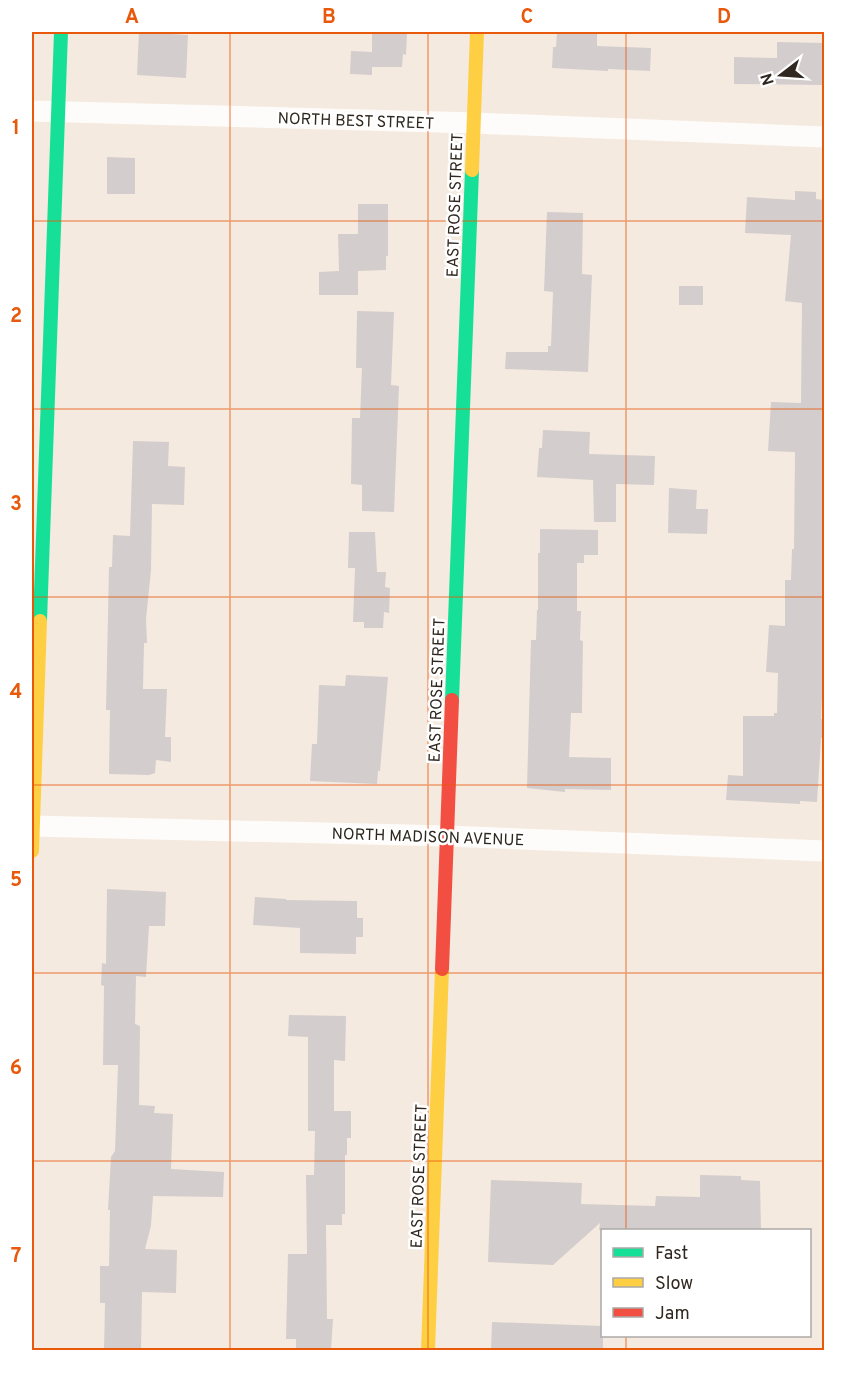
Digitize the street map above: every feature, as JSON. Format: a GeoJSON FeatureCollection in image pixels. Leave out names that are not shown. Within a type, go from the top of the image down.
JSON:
{"type":"FeatureCollection","features":[{"type":"Feature","properties":{"kind":"street"},"geometry":{"type":"LineString","coordinates":[[32,851],[61,32]]}},
{"type":"Feature","properties":{"kind":"street","name":"EAST ROSE STREET"},"geometry":{"type":"LineString","coordinates":[[428,1350],[477,32]]}},
{"type":"Feature","properties":{"kind":"street","name":"NORTH BEST STREET"},"geometry":{"type":"LineString","coordinates":[[32,111],[474,123],[825,137]]}},
{"type":"Feature","properties":{"kind":"street","name":"NORTH MADISON AVENUE"},"geometry":{"type":"LineString","coordinates":[[32,826],[447,836],[825,851]]}},
{"type":"Feature","properties":{"kind":"building"},"geometry":{"type":"Polygon","coordinates":[[[139,32],[188,35],[186,78],[137,75],[139,32]]]}},
{"type":"Feature","properties":{"kind":"building"},"geometry":{"type":"Polygon","coordinates":[[[372,32],[407,32],[406,55],[403,54],[402,67],[372,67],[372,75],[350,74],[351,51],[372,52],[372,32]]]}},
{"type":"Feature","properties":{"kind":"building"},"geometry":{"type":"Polygon","coordinates":[[[557,32],[597,33],[597,46],[651,48],[650,71],[552,68],[553,47],[556,47],[557,32]]]}},
{"type":"Feature","properties":{"kind":"building"},"geometry":{"type":"Polygon","coordinates":[[[777,42],[825,43],[825,85],[734,84],[734,57],[777,58],[777,42]]]}},
{"type":"Feature","properties":{"kind":"building"},"geometry":{"type":"Polygon","coordinates":[[[107,157],[135,158],[135,194],[107,194],[107,157]]]}},
{"type":"Feature","properties":{"kind":"building"},"geometry":{"type":"Polygon","coordinates":[[[795,191],[816,192],[816,199],[825,200],[825,624],[821,719],[825,719],[825,738],[821,738],[817,802],[800,801],[800,804],[726,800],[728,775],[743,776],[743,716],[774,716],[774,713],[777,713],[778,673],[766,672],[769,625],[785,626],[785,580],[791,580],[792,549],[794,549],[795,452],[768,451],[771,402],[801,403],[802,303],[785,301],[791,235],[745,233],[747,197],[795,200],[795,191]]]}},
{"type":"Feature","properties":{"kind":"building"},"geometry":{"type":"Polygon","coordinates":[[[358,204],[388,204],[386,270],[358,271],[358,295],[319,295],[319,272],[339,271],[338,234],[358,234],[358,204]]]}},
{"type":"Feature","properties":{"kind":"building"},"geometry":{"type":"Polygon","coordinates":[[[547,212],[583,213],[582,274],[592,275],[588,372],[505,369],[506,352],[548,352],[548,346],[551,346],[553,292],[544,291],[547,212]]]}},
{"type":"Feature","properties":{"kind":"building"},"geometry":{"type":"Polygon","coordinates":[[[679,286],[703,286],[703,305],[679,305],[679,286]]]}},
{"type":"Feature","properties":{"kind":"building"},"geometry":{"type":"Polygon","coordinates":[[[357,311],[394,312],[391,385],[399,386],[394,512],[362,511],[362,485],[351,484],[352,418],[360,418],[362,368],[356,368],[357,311]]]}},
{"type":"Feature","properties":{"kind":"building"},"geometry":{"type":"Polygon","coordinates":[[[543,430],[590,432],[589,454],[655,456],[654,485],[616,484],[616,522],[594,522],[593,480],[537,477],[543,430]]]}},
{"type":"Feature","properties":{"kind":"building"},"geometry":{"type":"Polygon","coordinates":[[[133,441],[169,442],[168,466],[185,467],[184,505],[152,504],[151,570],[146,619],[147,643],[144,643],[143,689],[167,689],[165,737],[171,737],[171,762],[156,760],[155,773],[149,775],[109,774],[110,710],[106,710],[109,567],[112,567],[113,535],[130,536],[133,441]]]}},
{"type":"Feature","properties":{"kind":"building"},"geometry":{"type":"Polygon","coordinates":[[[669,488],[697,490],[696,509],[708,509],[707,534],[668,533],[669,488]]]}},
{"type":"Feature","properties":{"kind":"building"},"geometry":{"type":"Polygon","coordinates":[[[540,529],[598,530],[598,555],[584,555],[584,563],[577,563],[577,611],[581,611],[580,640],[583,641],[582,713],[571,713],[569,757],[611,758],[611,790],[565,789],[565,792],[527,788],[531,640],[536,640],[540,529]]]}},
{"type":"Feature","properties":{"kind":"building"},"geometry":{"type":"Polygon","coordinates":[[[349,532],[375,532],[377,572],[386,572],[385,587],[390,588],[389,613],[384,612],[383,628],[364,628],[364,622],[353,622],[355,568],[348,568],[349,532]]]}},
{"type":"Feature","properties":{"kind":"building"},"geometry":{"type":"Polygon","coordinates":[[[346,675],[388,677],[377,784],[310,781],[312,744],[317,744],[319,685],[345,686],[346,675]]]}},
{"type":"Feature","properties":{"kind":"building"},"geometry":{"type":"Polygon","coordinates":[[[107,889],[166,892],[165,926],[149,926],[146,977],[136,976],[135,1024],[140,1026],[139,1105],[155,1106],[154,1113],[173,1114],[171,1169],[224,1172],[223,1197],[153,1196],[151,1226],[145,1249],[177,1250],[176,1293],[142,1292],[141,1350],[104,1350],[105,1303],[100,1303],[100,1266],[109,1266],[110,1210],[108,1210],[111,1157],[115,1151],[118,1065],[103,1065],[104,986],[101,985],[102,963],[106,964],[107,889]]]}},
{"type":"Feature","properties":{"kind":"building"},"geometry":{"type":"Polygon","coordinates":[[[255,897],[357,901],[357,918],[363,918],[363,937],[356,937],[356,954],[300,953],[300,928],[253,925],[255,897]]]}},
{"type":"Feature","properties":{"kind":"building"},"geometry":{"type":"Polygon","coordinates":[[[289,1015],[346,1016],[345,1061],[334,1060],[334,1111],[351,1111],[351,1138],[347,1138],[347,1155],[345,1155],[345,1214],[342,1214],[342,1225],[326,1225],[327,1319],[333,1319],[331,1350],[296,1350],[296,1339],[286,1339],[288,1254],[307,1254],[306,1175],[314,1175],[315,1131],[308,1131],[308,1037],[288,1036],[289,1015]]]}},
{"type":"Feature","properties":{"kind":"building"},"geometry":{"type":"Polygon","coordinates":[[[700,1175],[741,1176],[741,1180],[760,1181],[761,1229],[599,1230],[600,1223],[553,1265],[488,1262],[491,1180],[582,1183],[581,1204],[655,1206],[656,1196],[700,1197],[700,1175]]]}},
{"type":"Feature","properties":{"kind":"building"},"geometry":{"type":"Polygon","coordinates":[[[492,1322],[601,1326],[601,1337],[603,1337],[603,1350],[491,1350],[492,1322]]]}},
{"type":"Feature","properties":{"kind":"traffic: fast"},"geometry":{"type":"LineString","coordinates":[[40,621],[61,32]]}},
{"type":"Feature","properties":{"kind":"traffic: fast"},"geometry":{"type":"LineString","coordinates":[[452,700],[472,170]]}},
{"type":"Feature","properties":{"kind":"traffic: slow"},"geometry":{"type":"LineString","coordinates":[[472,170],[477,32]]}},
{"type":"Feature","properties":{"kind":"traffic: slow"},"geometry":{"type":"LineString","coordinates":[[32,851],[40,621]]}},
{"type":"Feature","properties":{"kind":"traffic: slow"},"geometry":{"type":"LineString","coordinates":[[428,1350],[442,969]]}},
{"type":"Feature","properties":{"kind":"traffic: jam"},"geometry":{"type":"LineString","coordinates":[[442,969],[452,700]]}}]}
